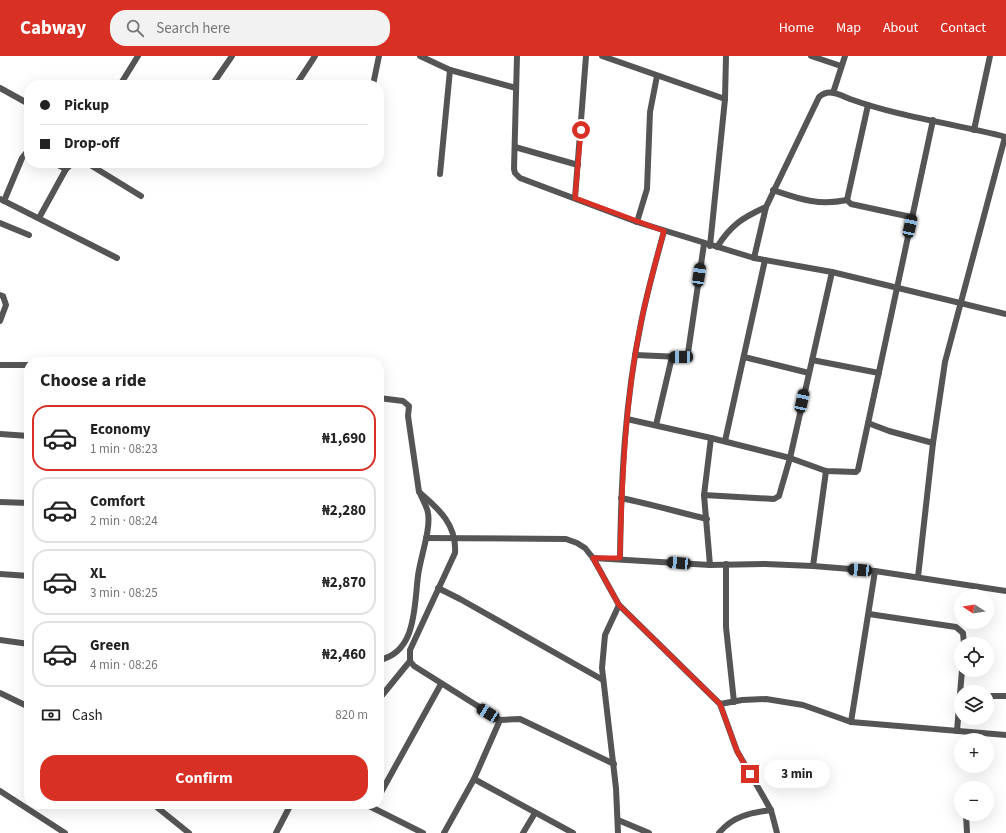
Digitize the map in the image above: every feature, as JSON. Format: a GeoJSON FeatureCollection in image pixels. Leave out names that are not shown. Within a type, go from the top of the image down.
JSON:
{"type":"FeatureCollection","features":[{"type":"Feature","properties":{"kind":"street"},"geometry":{"type":"LineString","coordinates":[[123,80],[138,56]]}},
{"type":"Feature","properties":{"kind":"street"},"geometry":{"type":"LineString","coordinates":[[215,80],[232,56]]}},
{"type":"Feature","properties":{"kind":"street"},"geometry":{"type":"LineString","coordinates":[[299,80],[315,56]]}},
{"type":"Feature","properties":{"kind":"street"},"geometry":{"type":"LineString","coordinates":[[374,80],[379,56]]}},
{"type":"Feature","properties":{"kind":"street"},"geometry":{"type":"LineString","coordinates":[[420,56],[450,70],[516,88]]}},
{"type":"Feature","properties":{"kind":"street"},"geometry":{"type":"LineString","coordinates":[[517,56],[514,169],[517,176],[637,222],[710,246],[754,258],[832,272],[1006,314]]}},
{"type":"Feature","properties":{"kind":"street"},"geometry":{"type":"LineString","coordinates":[[575,198],[586,56]]}},
{"type":"Feature","properties":{"kind":"street"},"geometry":{"type":"LineString","coordinates":[[602,56],[725,99]]}},
{"type":"Feature","properties":{"kind":"street"},"geometry":{"type":"LineString","coordinates":[[635,355],[672,357],[685,356],[688,353],[710,246],[725,99],[726,56]]}},
{"type":"Feature","properties":{"kind":"street"},"geometry":{"type":"LineString","coordinates":[[811,56],[842,66]]}},
{"type":"Feature","properties":{"kind":"street"},"geometry":{"type":"LineString","coordinates":[[833,93],[845,56]]}},
{"type":"Feature","properties":{"kind":"street"},"geometry":{"type":"LineString","coordinates":[[974,130],[990,56]]}},
{"type":"Feature","properties":{"kind":"street"},"geometry":{"type":"LineString","coordinates":[[440,174],[450,70]]}},
{"type":"Feature","properties":{"kind":"street"},"geometry":{"type":"LineString","coordinates":[[637,222],[647,189],[650,112],[657,76]]}},
{"type":"Feature","properties":{"kind":"street"},"geometry":{"type":"LineString","coordinates":[[0,88],[24,101]]}},
{"type":"Feature","properties":{"kind":"street"},"geometry":{"type":"LineString","coordinates":[[754,258],[766,208],[773,190],[819,97],[828,92],[868,105],[1006,137],[959,302],[945,362],[933,443],[918,577]]}},
{"type":"Feature","properties":{"kind":"street"},"geometry":{"type":"LineString","coordinates":[[847,200],[868,105]]}},
{"type":"Feature","properties":{"kind":"street"},"geometry":{"type":"LineString","coordinates":[[627,419],[790,458],[826,471],[856,472],[858,470],[933,120]]}},
{"type":"Feature","properties":{"kind":"street"},"geometry":{"type":"LineString","coordinates":[[515,147],[578,165]]}},
{"type":"Feature","properties":{"kind":"street"},"geometry":{"type":"LineString","coordinates":[[24,156],[2,200],[117,258]]}},
{"type":"Feature","properties":{"kind":"street"},"geometry":{"type":"LineString","coordinates":[[39,218],[66,168]]}},
{"type":"Feature","properties":{"kind":"street"},"geometry":{"type":"LineString","coordinates":[[95,168],[141,196]]}},
{"type":"Feature","properties":{"kind":"street"},"geometry":{"type":"LineString","coordinates":[[773,190],[809,202],[831,203],[847,200]]}},
{"type":"Feature","properties":{"kind":"street"},"geometry":{"type":"LineString","coordinates":[[847,200],[851,204],[912,217]]}},
{"type":"Feature","properties":{"kind":"street"},"geometry":{"type":"LineString","coordinates":[[710,246],[744,217],[766,208]]}},
{"type":"Feature","properties":{"kind":"street"},"geometry":{"type":"LineString","coordinates":[[0,223],[29,235]]}},
{"type":"Feature","properties":{"kind":"street"},"geometry":{"type":"LineString","coordinates":[[620,558],[621,498],[627,419],[635,355],[641,321],[664,231]]}},
{"type":"Feature","properties":{"kind":"street"},"geometry":{"type":"LineString","coordinates":[[725,442],[765,260]]}},
{"type":"Feature","properties":{"kind":"street"},"geometry":{"type":"LineString","coordinates":[[704,495],[777,498],[781,493],[832,272]]}},
{"type":"Feature","properties":{"kind":"street"},"geometry":{"type":"LineString","coordinates":[[0,295],[3,296],[6,305],[0,321]]}},
{"type":"Feature","properties":{"kind":"street"},"geometry":{"type":"LineString","coordinates":[[656,425],[672,357]]}},
{"type":"Feature","properties":{"kind":"street"},"geometry":{"type":"LineString","coordinates":[[744,357],[808,373]]}},
{"type":"Feature","properties":{"kind":"street"},"geometry":{"type":"LineString","coordinates":[[812,360],[879,373]]}},
{"type":"Feature","properties":{"kind":"street"},"geometry":{"type":"LineString","coordinates":[[0,365],[24,366]]}},
{"type":"Feature","properties":{"kind":"street"},"geometry":{"type":"LineString","coordinates":[[384,399],[403,401],[409,406],[408,416],[419,492],[428,513],[426,538],[418,576],[414,622],[399,651],[384,659]]}},
{"type":"Feature","properties":{"kind":"street"},"geometry":{"type":"LineString","coordinates":[[868,423],[889,431],[933,443]]}},
{"type":"Feature","properties":{"kind":"street"},"geometry":{"type":"LineString","coordinates":[[0,434],[24,436]]}},
{"type":"Feature","properties":{"kind":"street"},"geometry":{"type":"LineString","coordinates":[[710,565],[704,495],[711,438]]}},
{"type":"Feature","properties":{"kind":"street"},"geometry":{"type":"LineString","coordinates":[[813,566],[826,471]]}},
{"type":"Feature","properties":{"kind":"street"},"geometry":{"type":"LineString","coordinates":[[419,492],[441,511],[456,540],[455,553],[410,650],[410,661],[414,666],[441,684],[500,720],[520,719],[614,764]]}},
{"type":"Feature","properties":{"kind":"street"},"geometry":{"type":"LineString","coordinates":[[621,498],[664,507],[681,513],[707,519]]}},
{"type":"Feature","properties":{"kind":"street"},"geometry":{"type":"LineString","coordinates":[[0,502],[24,503]]}},
{"type":"Feature","properties":{"kind":"street"},"geometry":{"type":"LineString","coordinates":[[426,538],[456,540],[566,539],[585,548],[593,558],[619,605],[720,704],[737,751],[771,810],[777,833]]}},
{"type":"Feature","properties":{"kind":"street"},"geometry":{"type":"LineString","coordinates":[[593,558],[620,558],[710,565],[813,566],[875,571],[1006,591]]}},
{"type":"Feature","properties":{"kind":"street"},"geometry":{"type":"LineString","coordinates":[[726,564],[726,627],[734,702]]}},
{"type":"Feature","properties":{"kind":"street"},"geometry":{"type":"LineString","coordinates":[[851,722],[875,571]]}},
{"type":"Feature","properties":{"kind":"street"},"geometry":{"type":"LineString","coordinates":[[0,574],[24,576]]}},
{"type":"Feature","properties":{"kind":"street"},"geometry":{"type":"LineString","coordinates":[[438,588],[467,602],[603,680]]}},
{"type":"Feature","properties":{"kind":"street"},"geometry":{"type":"LineString","coordinates":[[618,833],[614,764],[603,680],[604,640],[609,624],[619,605]]}},
{"type":"Feature","properties":{"kind":"street"},"geometry":{"type":"LineString","coordinates":[[869,614],[956,627],[963,633],[963,637]]}},
{"type":"Feature","properties":{"kind":"street"},"geometry":{"type":"LineString","coordinates":[[0,640],[24,643]]}},
{"type":"Feature","properties":{"kind":"street"},"geometry":{"type":"LineString","coordinates":[[384,693],[410,661]]}},
{"type":"Feature","properties":{"kind":"street"},"geometry":{"type":"LineString","coordinates":[[384,787],[441,684]]}},
{"type":"Feature","properties":{"kind":"street"},"geometry":{"type":"LineString","coordinates":[[0,693],[24,705]]}},
{"type":"Feature","properties":{"kind":"street"},"geometry":{"type":"LineString","coordinates":[[994,696],[1006,696]]}},
{"type":"Feature","properties":{"kind":"street"},"geometry":{"type":"LineString","coordinates":[[720,704],[766,699],[790,702],[851,722],[1006,735]]}},
{"type":"Feature","properties":{"kind":"street"},"geometry":{"type":"LineString","coordinates":[[444,833],[474,778],[500,720]]}},
{"type":"Feature","properties":{"kind":"street"},"geometry":{"type":"LineString","coordinates":[[957,731],[958,725]]}},
{"type":"Feature","properties":{"kind":"street"},"geometry":{"type":"LineString","coordinates":[[474,778],[573,833]]}},
{"type":"Feature","properties":{"kind":"street"},"geometry":{"type":"LineString","coordinates":[[0,791],[24,807]]}},
{"type":"Feature","properties":{"kind":"street"},"geometry":{"type":"LineString","coordinates":[[28,809],[65,833]]}},
{"type":"Feature","properties":{"kind":"street"},"geometry":{"type":"LineString","coordinates":[[159,809],[189,833]]}},
{"type":"Feature","properties":{"kind":"street"},"geometry":{"type":"LineString","coordinates":[[276,833],[288,809]]}},
{"type":"Feature","properties":{"kind":"street"},"geometry":{"type":"LineString","coordinates":[[379,809],[423,833]]}},
{"type":"Feature","properties":{"kind":"street"},"geometry":{"type":"LineString","coordinates":[[719,833],[731,821],[739,816],[771,810]]}},
{"type":"Feature","properties":{"kind":"street"},"geometry":{"type":"LineString","coordinates":[[523,833],[535,812]]}},
{"type":"Feature","properties":{"kind":"street"},"geometry":{"type":"LineString","coordinates":[[618,820],[649,833]]}},
{"type":"Feature","properties":{"kind":"street"},"geometry":{"type":"LineString","coordinates":[[966,821],[967,833]]}},
{"type":"Feature","properties":{"kind":"route"},"geometry":{"type":"LineString","coordinates":[[581,130],[575,198],[664,231],[641,321],[635,355],[627,419],[621,498],[620,558],[593,558],[619,605],[720,704],[737,751],[750,774]]}}]}
